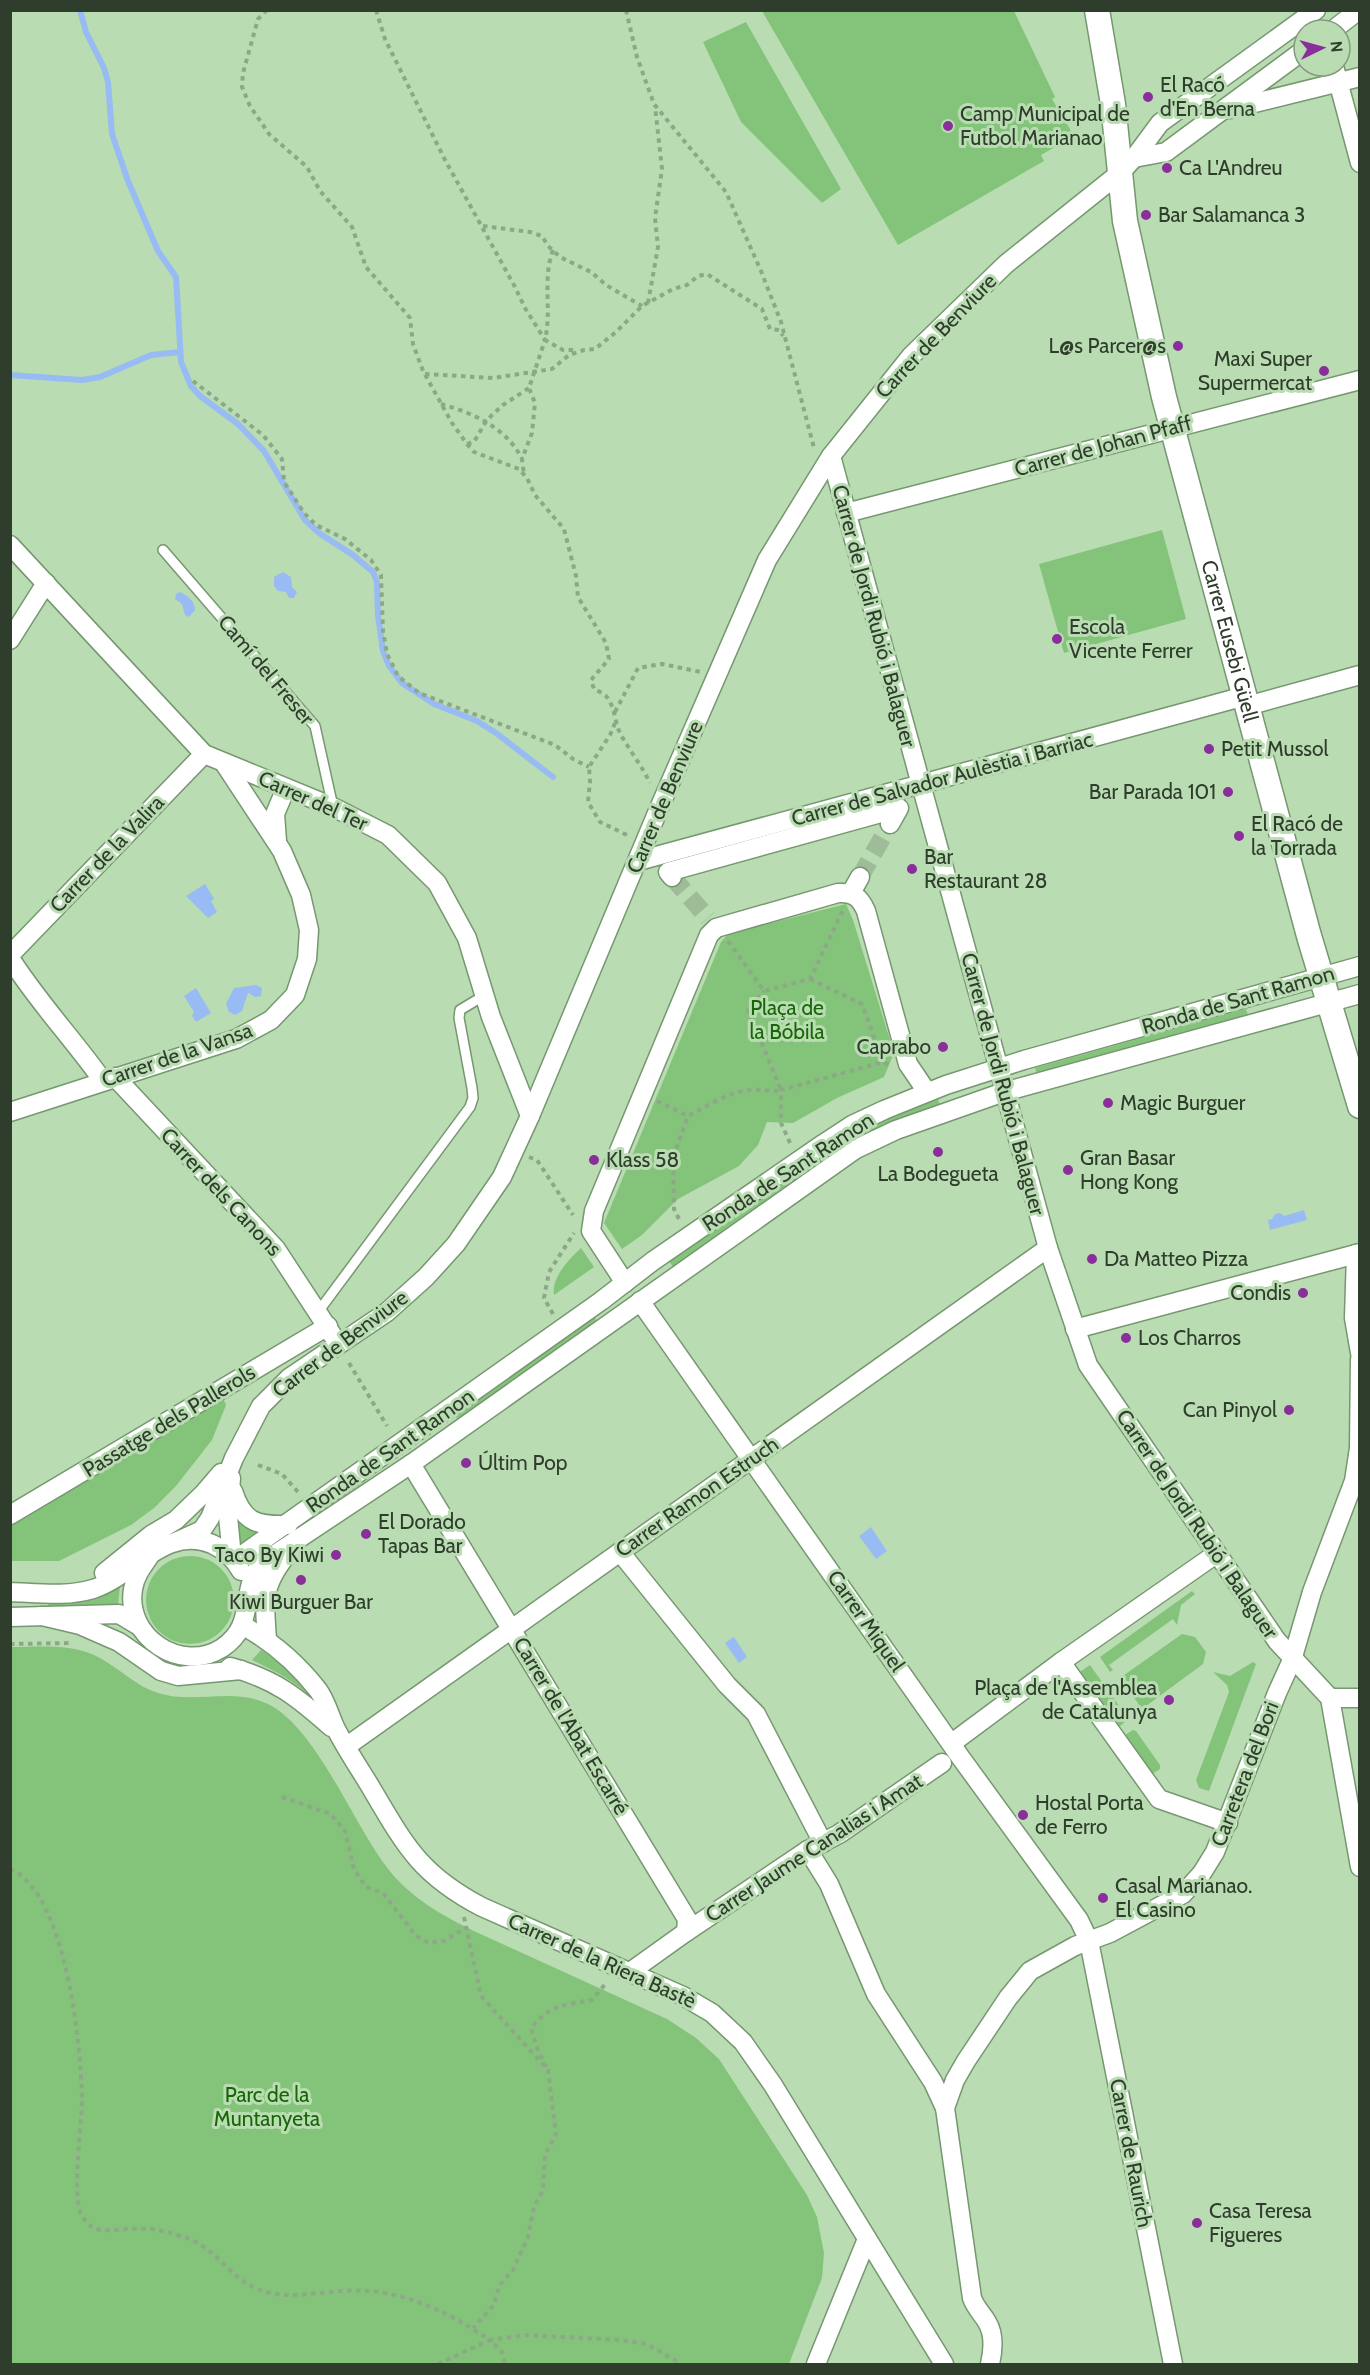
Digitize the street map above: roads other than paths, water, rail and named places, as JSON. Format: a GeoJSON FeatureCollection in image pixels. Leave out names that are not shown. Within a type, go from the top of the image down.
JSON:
{"type":"FeatureCollection","features":[{"type":"Feature","properties":{"kind":"street","name":"Carrer Eusebi Güell"},"geometry":{"type":"LineString","coordinates":[[1097,10],[1113,104],[1127,165],[1125,221],[1164,397],[1359,1106]]}},
{"type":"Feature","properties":{"kind":"street","name":"Carrer de Benviure"},"geometry":{"type":"LineString","coordinates":[[178,1541],[202,1530],[210,1518],[248,1428],[261,1407],[275,1391],[289,1378],[387,1312],[426,1277],[456,1244],[502,1177],[767,560],[831,456],[911,356],[1006,264],[1127,165],[1160,123],[1318,10]]}},
{"type":"Feature","properties":{"kind":"street","name":"Carrer de Benviure"},"geometry":{"type":"LineString","coordinates":[[1127,165],[1166,152],[1292,59]]}},
{"type":"Feature","properties":{"kind":"street"},"geometry":{"type":"LineString","coordinates":[[1221,112],[1327,78]]}},
{"type":"Feature","properties":{"kind":"street"},"geometry":{"type":"LineString","coordinates":[[1337,78],[1359,163]]}},
{"type":"Feature","properties":{"kind":"street","name":"Carrer de Johan Pfaff"},"geometry":{"type":"LineString","coordinates":[[846,513],[1359,380]]}},
{"type":"Feature","properties":{"kind":"street","name":"Carrer de Jordi Rubió i Balaguer"},"geometry":{"type":"LineString","coordinates":[[831,456],[919,785],[1048,1248],[1088,1365],[1216,1554],[1292,1660],[1330,1698]]}},
{"type":"Feature","properties":{"kind":"street","name":"Carrer del Ter"},"geometry":{"type":"LineString","coordinates":[[10,545],[204,754],[333,807],[388,835],[437,883],[467,938],[485,995],[530,1116]]}},
{"type":"Feature","properties":{"kind":"street"},"geometry":{"type":"LineString","coordinates":[[10,640],[46,583]]}},
{"type":"Feature","properties":{"kind":"street","name":"Carrer de Salvador Aulèstia i Barriac"},"geometry":{"type":"LineString","coordinates":[[642,853],[1246,701],[1359,675]]}},
{"type":"Feature","properties":{"kind":"street","name":"Carrer de la Valira"},"geometry":{"type":"LineString","coordinates":[[10,956],[204,754]]}},
{"type":"Feature","properties":{"kind":"street","name":"Carrer de la Vansa"},"geometry":{"type":"LineString","coordinates":[[10,1112],[236,1039],[270,1020],[295,995],[307,959],[309,930],[301,895],[278,843],[224,763]]}},
{"type":"Feature","properties":{"kind":"street"},"geometry":{"type":"LineString","coordinates":[[278,843],[275,814],[286,788]]}},
{"type":"Feature","properties":{"kind":"street"},"geometry":{"type":"LineString","coordinates":[[672,877],[668,872],[899,808],[890,824]]}},
{"type":"Feature","properties":{"kind":"street"},"geometry":{"type":"LineString","coordinates":[[850,893],[860,877]]}},
{"type":"Feature","properties":{"kind":"street"},"geometry":{"type":"LineString","coordinates":[[626,1283],[591,1231],[591,1222],[709,935],[716,928],[838,893],[850,893],[862,902],[908,1064],[927,1092]]}},
{"type":"Feature","properties":{"kind":"street","name":"Carrer dels Canons"},"geometry":{"type":"LineString","coordinates":[[10,956],[51,1016],[77,1045],[276,1249],[338,1345]]}},
{"type":"Feature","properties":{"kind":"street","name":"Ronda de Sant Ramon"},"geometry":{"type":"LineString","coordinates":[[234,1559],[288,1525],[626,1283],[653,1261],[842,1132],[884,1110],[927,1092],[999,1069],[1359,966]]}},
{"type":"Feature","properties":{"kind":"street","name":"Ronda de Sant Ramon"},"geometry":{"type":"LineString","coordinates":[[192,1657],[222,1648],[234,1638],[248,1609],[251,1579],[261,1563],[411,1464],[856,1149],[896,1130],[1004,1092],[1359,994]]}},
{"type":"Feature","properties":{"kind":"street","name":"Carrer Ramon Estruch"},"geometry":{"type":"LineString","coordinates":[[342,1739],[512,1628],[1048,1248]]}},
{"type":"Feature","properties":{"kind":"street"},"geometry":{"type":"LineString","coordinates":[[1075,1329],[1358,1254],[1359,1353]]}},
{"type":"Feature","properties":{"kind":"street","name":"Carrer Miquel"},"geometry":{"type":"LineString","coordinates":[[640,1301],[1079,1920],[1089,1941]]}},
{"type":"Feature","properties":{"kind":"street","name":"Passatge dels Pallerols"},"geometry":{"type":"LineString","coordinates":[[10,1515],[323,1319]]}},
{"type":"Feature","properties":{"kind":"street","name":"Carretera del Bori"},"geometry":{"type":"LineString","coordinates":[[945,2108],[955,2080],[966,2061],[1021,1980],[1038,1965],[1075,1946],[1110,1933],[1183,1894],[1210,1861],[1228,1823],[1276,1693],[1292,1660],[1312,1592],[1354,1481],[1359,1448],[1359,1359]]}},
{"type":"Feature","properties":{"kind":"street","name":"Carrer de Benviure"},"geometry":{"type":"LineString","coordinates":[[234,1458],[228,1516],[234,1559]]}},
{"type":"Feature","properties":{"kind":"street"},"geometry":{"type":"LineString","coordinates":[[54,1594],[100,1576],[151,1535],[176,1520],[203,1494],[234,1458]]}},
{"type":"Feature","properties":{"kind":"street","name":"Carrer de l'Abat Escarré"},"geometry":{"type":"LineString","coordinates":[[411,1464],[687,1919],[686,1932]]}},
{"type":"Feature","properties":{"kind":"street","name":"Ronda de Sant Ramon"},"geometry":{"type":"LineString","coordinates":[[231,1485],[241,1512],[253,1521],[269,1525],[288,1525]]}},
{"type":"Feature","properties":{"kind":"street","name":"Ronda de Sant Ramon"},"geometry":{"type":"LineString","coordinates":[[267,1639],[264,1603],[267,1588],[274,1571],[302,1537]]}},
{"type":"Feature","properties":{"kind":"street"},"geometry":{"type":"LineString","coordinates":[[10,1592],[54,1594],[94,1589],[117,1578],[162,1547],[178,1541],[193,1539],[220,1548],[234,1559],[244,1575],[249,1592]]}},
{"type":"Feature","properties":{"kind":"street"},"geometry":{"type":"LineString","coordinates":[[620,1552],[728,1685],[756,1714],[809,1814],[815,1847],[876,1994],[933,2082],[945,2108],[972,2298],[976,2309],[988,2324],[992,2337],[990,2364]]}},
{"type":"Feature","properties":{"kind":"street"},"geometry":{"type":"LineString","coordinates":[[952,1743],[1061,1662],[1216,1554]]}},
{"type":"Feature","properties":{"kind":"street"},"geometry":{"type":"LineString","coordinates":[[149,1557],[138,1572],[132,1590],[133,1609],[139,1626],[161,1649],[176,1655],[192,1657]]}},
{"type":"Feature","properties":{"kind":"street"},"geometry":{"type":"LineString","coordinates":[[10,1617],[119,1614],[139,1626]]}},
{"type":"Feature","properties":{"kind":"street"},"geometry":{"type":"LineString","coordinates":[[42,1616],[80,1625],[119,1642],[161,1671],[178,1676],[241,1670]]}},
{"type":"Feature","properties":{"kind":"street","name":"Carrer de la Riera Bastè"},"geometry":{"type":"LineString","coordinates":[[242,1625],[267,1639],[320,1692],[342,1739],[409,1851],[430,1874],[465,1898],[683,1996],[712,2013],[743,2042],[773,2085],[944,2364]]}},
{"type":"Feature","properties":{"kind":"street","name":"Carrer de la Riera Bastè"},"geometry":{"type":"LineString","coordinates":[[192,1657],[269,1679],[287,1691],[342,1739]]}},
{"type":"Feature","properties":{"kind":"street"},"geometry":{"type":"LineString","coordinates":[[1061,1662],[1159,1799],[1228,1823]]}},
{"type":"Feature","properties":{"kind":"street"},"geometry":{"type":"LineString","coordinates":[[1359,1698],[1330,1698],[1359,1867]]}},
{"type":"Feature","properties":{"kind":"street","name":"Carrer Jaume Canalias i Amat"},"geometry":{"type":"LineString","coordinates":[[686,1932],[942,1763]]}},
{"type":"Feature","properties":{"kind":"street"},"geometry":{"type":"LineString","coordinates":[[623,1969],[686,1932]]}},
{"type":"Feature","properties":{"kind":"street","name":"Carrer de Raurich"},"geometry":{"type":"LineString","coordinates":[[1089,1941],[1173,2364]]}},
{"type":"Feature","properties":{"kind":"street"},"geometry":{"type":"LineString","coordinates":[[816,2364],[867,2239]]}},
{"type":"Feature","properties":{"kind":"lane","name":"Camí del Freser"},"geometry":{"type":"LineString","coordinates":[[163,550],[315,726],[333,807]]}},
{"type":"Feature","properties":{"kind":"lane"},"geometry":{"type":"LineString","coordinates":[[323,1319],[413,1184],[470,1107],[473,1098],[460,1027],[460,1010],[485,995]]}},
{"type":"Feature","properties":{"kind":"water"},"geometry":{"type":"Polygon","coordinates":[[[283,572],[291,577],[292,587],[297,592],[294,598],[289,598],[286,592],[278,591],[274,586],[274,577],[283,572]]]}},
{"type":"Feature","properties":{"kind":"water"},"geometry":{"type":"Polygon","coordinates":[[[180,592],[194,604],[195,610],[189,617],[185,615],[182,604],[175,599],[176,594],[180,592]]]}},
{"type":"Feature","properties":{"kind":"water"},"geometry":{"type":"Polygon","coordinates":[[[205,884],[214,899],[211,901],[217,912],[208,918],[186,896],[205,884]]]}},
{"type":"Feature","properties":{"kind":"water"},"geometry":{"type":"Polygon","coordinates":[[[256,985],[262,988],[261,996],[255,997],[248,993],[242,1011],[235,1015],[229,1012],[226,1004],[234,988],[256,985]]]}},
{"type":"Feature","properties":{"kind":"water"},"geometry":{"type":"Polygon","coordinates":[[[196,988],[211,1013],[196,1022],[192,1016],[194,1012],[184,996],[196,988]]]}},
{"type":"Feature","properties":{"kind":"water"},"geometry":{"type":"Polygon","coordinates":[[[1304,1210],[1307,1220],[1270,1230],[1268,1220],[1272,1219],[1275,1214],[1280,1213],[1284,1216],[1304,1210]]]}},
{"type":"Feature","properties":{"kind":"water"},"geometry":{"type":"Polygon","coordinates":[[[871,1527],[887,1551],[876,1559],[859,1536],[871,1527]]]}},
{"type":"Feature","properties":{"kind":"water"},"geometry":{"type":"Polygon","coordinates":[[[734,1637],[747,1657],[739,1663],[725,1643],[734,1637]]]}},
{"type":"Feature","properties":{"kind":"waterway"},"geometry":{"type":"LineString","coordinates":[[80,10],[86,32],[104,68],[108,82],[112,134],[128,181],[158,251],[176,277],[181,362],[191,386],[200,396],[238,424],[264,451],[305,520],[319,533],[353,555],[373,572],[377,582],[378,615],[383,651],[389,666],[402,683],[434,704],[477,721],[553,777]]}},
{"type":"Feature","properties":{"kind":"waterway"},"geometry":{"type":"LineString","coordinates":[[10,375],[82,380],[100,377],[151,355],[180,352]]}},
{"type":"Feature","properties":{"kind":"tunnel"},"geometry":{"type":"LineString","coordinates":[[860,877],[890,824]]}},
{"type":"Feature","properties":{"kind":"tunnel"},"geometry":{"type":"LineString","coordinates":[[672,877],[708,918]]}},
{"type":"Feature","properties":{"kind":"place","name":"El Racó d'En Berna"},"geometry":{"type":"Point","coordinates":[1148,97]}},
{"type":"Feature","properties":{"kind":"place","name":"Camp Municipal de Futbol Marianao"},"geometry":{"type":"Point","coordinates":[948,126]}},
{"type":"Feature","properties":{"kind":"place","name":"Ca L'Andreu"},"geometry":{"type":"Point","coordinates":[1167,168]}},
{"type":"Feature","properties":{"kind":"place","name":"Bar Salamanca 3"},"geometry":{"type":"Point","coordinates":[1146,215]}},
{"type":"Feature","properties":{"kind":"place","name":"L@s Parcer@s"},"geometry":{"type":"Point","coordinates":[1178,346]}},
{"type":"Feature","properties":{"kind":"place","name":"Maxi Super Supermercat"},"geometry":{"type":"Point","coordinates":[1324,371]}},
{"type":"Feature","properties":{"kind":"place","name":"Escola Vicente Ferrer"},"geometry":{"type":"Point","coordinates":[1057,639]}},
{"type":"Feature","properties":{"kind":"place","name":"Petit Mussol"},"geometry":{"type":"Point","coordinates":[1209,749]}},
{"type":"Feature","properties":{"kind":"place","name":"Bar Parada 101"},"geometry":{"type":"Point","coordinates":[1228,792]}},
{"type":"Feature","properties":{"kind":"place","name":"El Racó de la Torrada"},"geometry":{"type":"Point","coordinates":[1239,836]}},
{"type":"Feature","properties":{"kind":"place","name":"Bar Restaurant 28"},"geometry":{"type":"Point","coordinates":[912,869]}},
{"type":"Feature","properties":{"kind":"place","name":"Caprabo"},"geometry":{"type":"Point","coordinates":[943,1047]}},
{"type":"Feature","properties":{"kind":"place","name":"Magic Burguer"},"geometry":{"type":"Point","coordinates":[1108,1103]}},
{"type":"Feature","properties":{"kind":"place","name":"La Bodegueta"},"geometry":{"type":"Point","coordinates":[938,1152]}},
{"type":"Feature","properties":{"kind":"place","name":"Klass 58"},"geometry":{"type":"Point","coordinates":[594,1160]}},
{"type":"Feature","properties":{"kind":"place","name":"Gran Basar Hong Kong"},"geometry":{"type":"Point","coordinates":[1068,1170]}},
{"type":"Feature","properties":{"kind":"place","name":"Da Matteo Pizza"},"geometry":{"type":"Point","coordinates":[1092,1259]}},
{"type":"Feature","properties":{"kind":"place","name":"Condis"},"geometry":{"type":"Point","coordinates":[1303,1293]}},
{"type":"Feature","properties":{"kind":"place","name":"Los Charros"},"geometry":{"type":"Point","coordinates":[1126,1338]}},
{"type":"Feature","properties":{"kind":"place","name":"Can Pinyol"},"geometry":{"type":"Point","coordinates":[1289,1410]}},
{"type":"Feature","properties":{"kind":"place","name":"Últim Pop"},"geometry":{"type":"Point","coordinates":[466,1463]}},
{"type":"Feature","properties":{"kind":"place","name":"El Dorado Tapas Bar"},"geometry":{"type":"Point","coordinates":[366,1534]}},
{"type":"Feature","properties":{"kind":"place","name":"Taco By Kiwi"},"geometry":{"type":"Point","coordinates":[336,1555]}},
{"type":"Feature","properties":{"kind":"place","name":"Kiwi Burguer Bar"},"geometry":{"type":"Point","coordinates":[301,1580]}},
{"type":"Feature","properties":{"kind":"place","name":"Plaça de l'Assemblea de Catalunya"},"geometry":{"type":"Point","coordinates":[1169,1700]}},
{"type":"Feature","properties":{"kind":"place","name":"Hostal Porta de Ferro"},"geometry":{"type":"Point","coordinates":[1023,1815]}},
{"type":"Feature","properties":{"kind":"place","name":"Casal Marianao. El Casino"},"geometry":{"type":"Point","coordinates":[1103,1898]}},
{"type":"Feature","properties":{"kind":"place","name":"Casa Teresa Figueres"},"geometry":{"type":"Point","coordinates":[1197,2223]}},
{"type":"Feature","properties":{"kind":"park label","name":"Plaça de la Bóbila"},"geometry":{"type":"Point","coordinates":[787,1020]}},
{"type":"Feature","properties":{"kind":"park label","name":"Parc de la Muntanyeta"},"geometry":{"type":"Point","coordinates":[267,2107]}}]}
